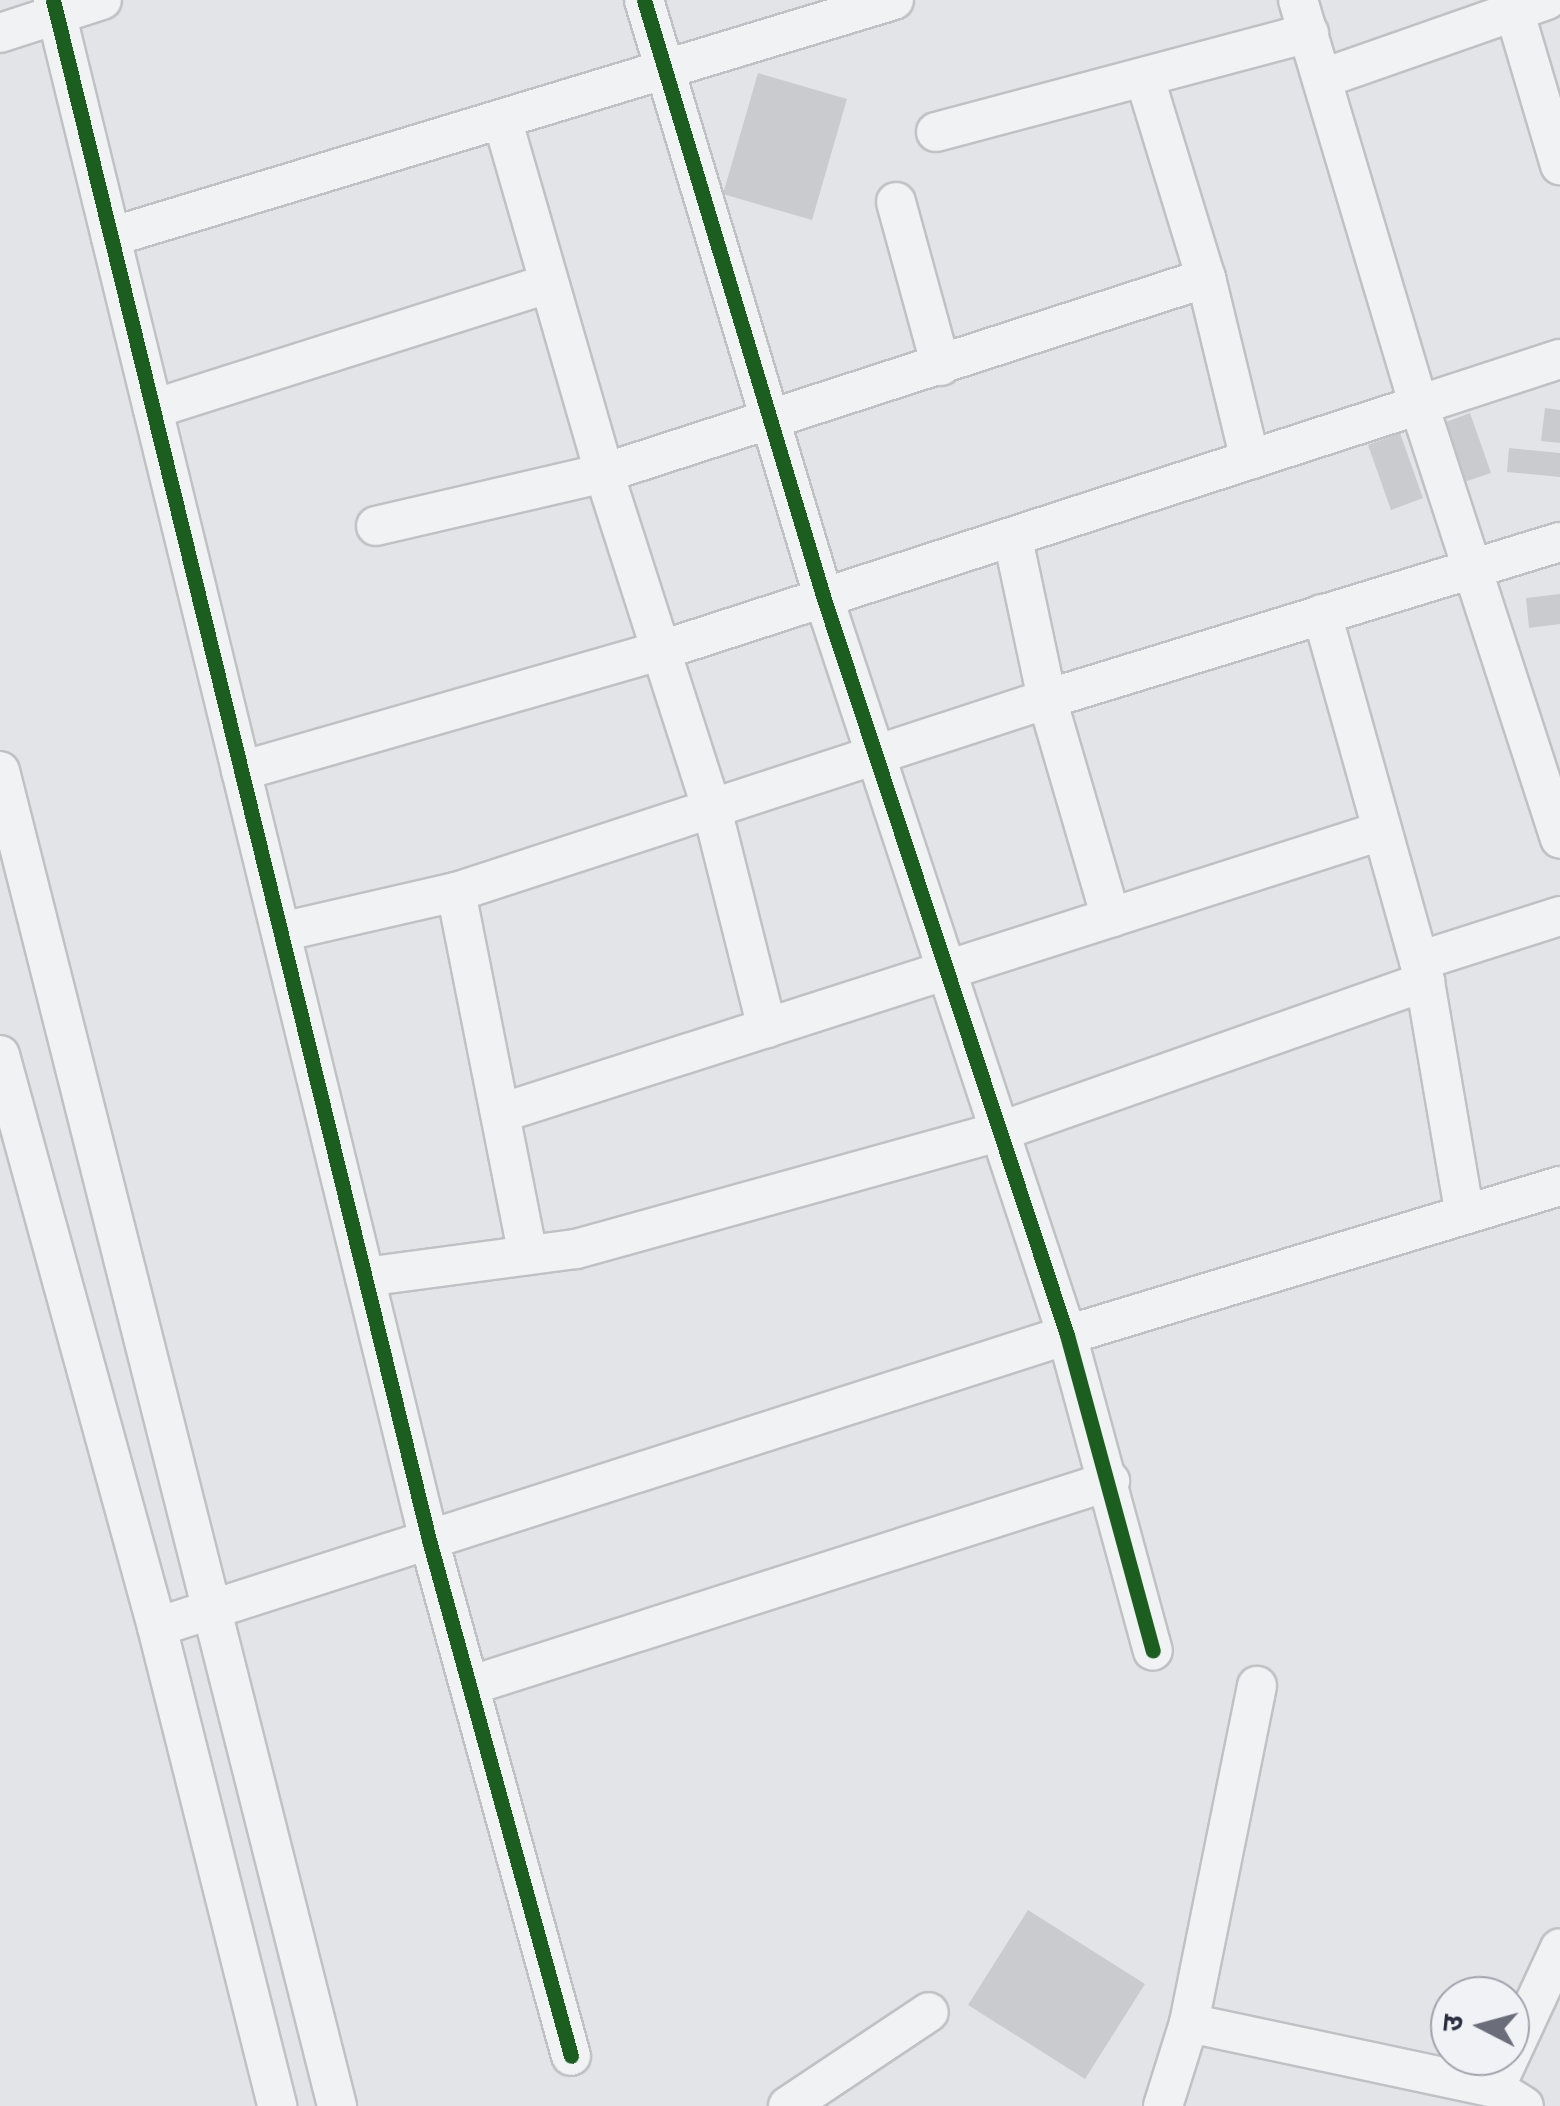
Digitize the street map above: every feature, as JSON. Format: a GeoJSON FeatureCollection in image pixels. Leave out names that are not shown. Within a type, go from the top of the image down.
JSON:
{"type":"FeatureCollection","features":[{"type":"Feature","properties":{"kind":"street"},"geometry":{"type":"LineString","coordinates":[[0,33],[55,7],[102,0]]}},
{"type":"Feature","properties":{"kind":"street"},"geometry":{"type":"LineString","coordinates":[[644,0],[824,599],[942,972],[1067,1335],[1110,1481],[1153,1651]]}},
{"type":"Feature","properties":{"kind":"street"},"geometry":{"type":"LineString","coordinates":[[111,237],[503,122],[894,0]]}},
{"type":"Feature","properties":{"kind":"street"},"geometry":{"type":"LineString","coordinates":[[1324,78],[1531,5],[1560,165]]}},
{"type":"Feature","properties":{"kind":"street"},"geometry":{"type":"LineString","coordinates":[[55,7],[429,1540],[571,2056]]}},
{"type":"Feature","properties":{"kind":"street"},"geometry":{"type":"LineString","coordinates":[[936,132],[1146,80],[1304,16],[1472,571],[1548,774],[1560,838]]}},
{"type":"Feature","properties":{"kind":"street"},"geometry":{"type":"LineString","coordinates":[[1146,80],[1206,278],[1250,460]]}},
{"type":"Feature","properties":{"kind":"street"},"geometry":{"type":"LineString","coordinates":[[503,122],[604,473],[712,808],[767,1028]]}},
{"type":"Feature","properties":{"kind":"street"},"geometry":{"type":"LineString","coordinates":[[896,202],[940,366]]}},
{"type":"Feature","properties":{"kind":"street"},"geometry":{"type":"LineString","coordinates":[[376,526],[604,473],[773,422],[1206,278]]}},
{"type":"Feature","properties":{"kind":"street"},"geometry":{"type":"LineString","coordinates":[[153,410],[548,284]]}},
{"type":"Feature","properties":{"kind":"street"},"geometry":{"type":"LineString","coordinates":[[242,771],[660,651],[1560,359]]}},
{"type":"Feature","properties":{"kind":"street"},"geometry":{"type":"LineString","coordinates":[[1013,539],[1047,699],[1111,918]]}},
{"type":"Feature","properties":{"kind":"street"},"geometry":{"type":"LineString","coordinates":[[281,932],[456,892],[1047,699],[1560,542]]}},
{"type":"Feature","properties":{"kind":"street"},"geometry":{"type":"LineString","coordinates":[[1322,614],[1422,972],[1465,1216]]}},
{"type":"Feature","properties":{"kind":"street"},"geometry":{"type":"LineString","coordinates":[[0,771],[215,1609],[337,2106]]}},
{"type":"Feature","properties":{"kind":"street"},"geometry":{"type":"LineString","coordinates":[[501,1113],[1380,830]]}},
{"type":"Feature","properties":{"kind":"street"},"geometry":{"type":"LineString","coordinates":[[456,892],[528,1255]]}},
{"type":"Feature","properties":{"kind":"street"},"geometry":{"type":"LineString","coordinates":[[365,1277],[576,1249],[998,1132],[1560,916]]}},
{"type":"Feature","properties":{"kind":"street"},"geometry":{"type":"LineString","coordinates":[[0,1055],[158,1627],[278,2106]]}},
{"type":"Feature","properties":{"kind":"street"},"geometry":{"type":"LineString","coordinates":[[158,1627],[1067,1335],[1560,1186]]}},
{"type":"Feature","properties":{"kind":"street"},"geometry":{"type":"LineString","coordinates":[[472,1685],[1110,1481]]}},
{"type":"Feature","properties":{"kind":"street"},"geometry":{"type":"LineString","coordinates":[[1163,2106],[1189,2023],[1257,1686]]}},
{"type":"Feature","properties":{"kind":"street"},"geometry":{"type":"LineString","coordinates":[[1189,2023],[1510,2097],[1560,1948]]}},
{"type":"Feature","properties":{"kind":"street"},"geometry":{"type":"LineString","coordinates":[[788,2106],[929,2012]]}},
{"type":"Feature","properties":{"kind":"building"},"geometry":{"type":"Polygon","coordinates":[[[758,73],[847,99],[812,220],[723,194],[758,73]]]}},
{"type":"Feature","properties":{"kind":"building"},"geometry":{"type":"Polygon","coordinates":[[[1545,408],[1560,410],[1560,443],[1541,441],[1545,408]]]}},
{"type":"Feature","properties":{"kind":"building"},"geometry":{"type":"Polygon","coordinates":[[[1470,413],[1491,473],[1458,484],[1438,425],[1470,413]]]}},
{"type":"Feature","properties":{"kind":"building"},"geometry":{"type":"Polygon","coordinates":[[[1400,433],[1423,498],[1391,510],[1368,445],[1400,433]]]}},
{"type":"Feature","properties":{"kind":"building"},"geometry":{"type":"Polygon","coordinates":[[[1509,448],[1560,453],[1560,477],[1507,472],[1509,448]]]}},
{"type":"Feature","properties":{"kind":"building"},"geometry":{"type":"Polygon","coordinates":[[[1560,594],[1560,624],[1529,628],[1526,598],[1560,594]]]}},
{"type":"Feature","properties":{"kind":"building"},"geometry":{"type":"Polygon","coordinates":[[[1028,1910],[1145,1984],[1085,2079],[968,2005],[1028,1910]]]}},
{"type":"Feature","properties":{"kind":"cycle path"},"geometry":{"type":"LineString","coordinates":[[53,0],[429,1540],[571,2056]]}},
{"type":"Feature","properties":{"kind":"cycle path"},"geometry":{"type":"LineString","coordinates":[[644,0],[824,599],[1067,1335],[1153,1651]]}}]}
